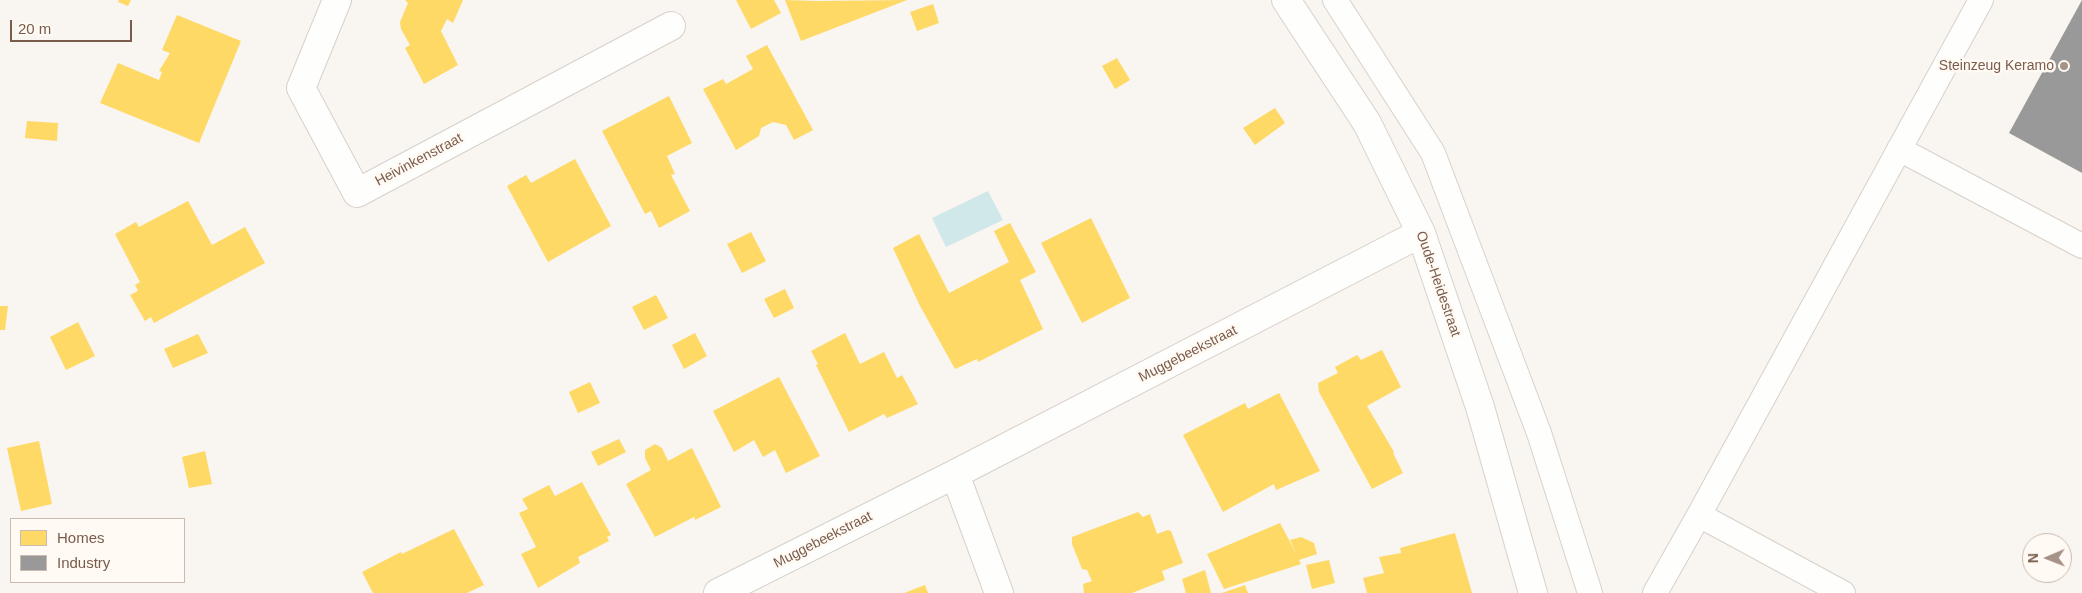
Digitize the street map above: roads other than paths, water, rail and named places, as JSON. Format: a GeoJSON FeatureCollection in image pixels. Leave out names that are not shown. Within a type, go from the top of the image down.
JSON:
{"type":"FeatureCollection","features":[{"type":"Feature","properties":{"kind":"street","name":"Heivinkenstraat"},"geometry":{"type":"LineString","coordinates":[[337,0],[301,88],[357,193],[671,26]]}},
{"type":"Feature","properties":{"kind":"street","name":"Oude-Heidestraat"},"geometry":{"type":"LineString","coordinates":[[1286,0],[1367,123],[1422,233],[1480,407],[1534,593]]}},
{"type":"Feature","properties":{"kind":"street","name":"Muggebeekstraat"},"geometry":{"type":"LineString","coordinates":[[718,593],[955,474],[1422,233]]}},
{"type":"Feature","properties":{"kind":"street"},"geometry":{"type":"LineString","coordinates":[[955,474],[999,593]]}},
{"type":"Feature","properties":{"kind":"lane"},"geometry":{"type":"LineString","coordinates":[[1335,0],[1433,152],[1539,433],[1590,593]]}},
{"type":"Feature","properties":{"kind":"lane"},"geometry":{"type":"LineString","coordinates":[[1655,593],[1981,0]]}},
{"type":"Feature","properties":{"kind":"lane"},"geometry":{"type":"LineString","coordinates":[[1899,149],[2082,246]]}},
{"type":"Feature","properties":{"kind":"lane"},"geometry":{"type":"LineString","coordinates":[[1699,516],[1843,593]]}},
{"type":"Feature","properties":{"kind":"water"},"geometry":{"type":"Polygon","coordinates":[[[988,191],[1003,220],[946,247],[932,218],[988,191]]]}},
{"type":"Feature","properties":{"kind":"place","name":"Steinzeug Keramo"},"geometry":{"type":"Point","coordinates":[2064,66]}}]}
